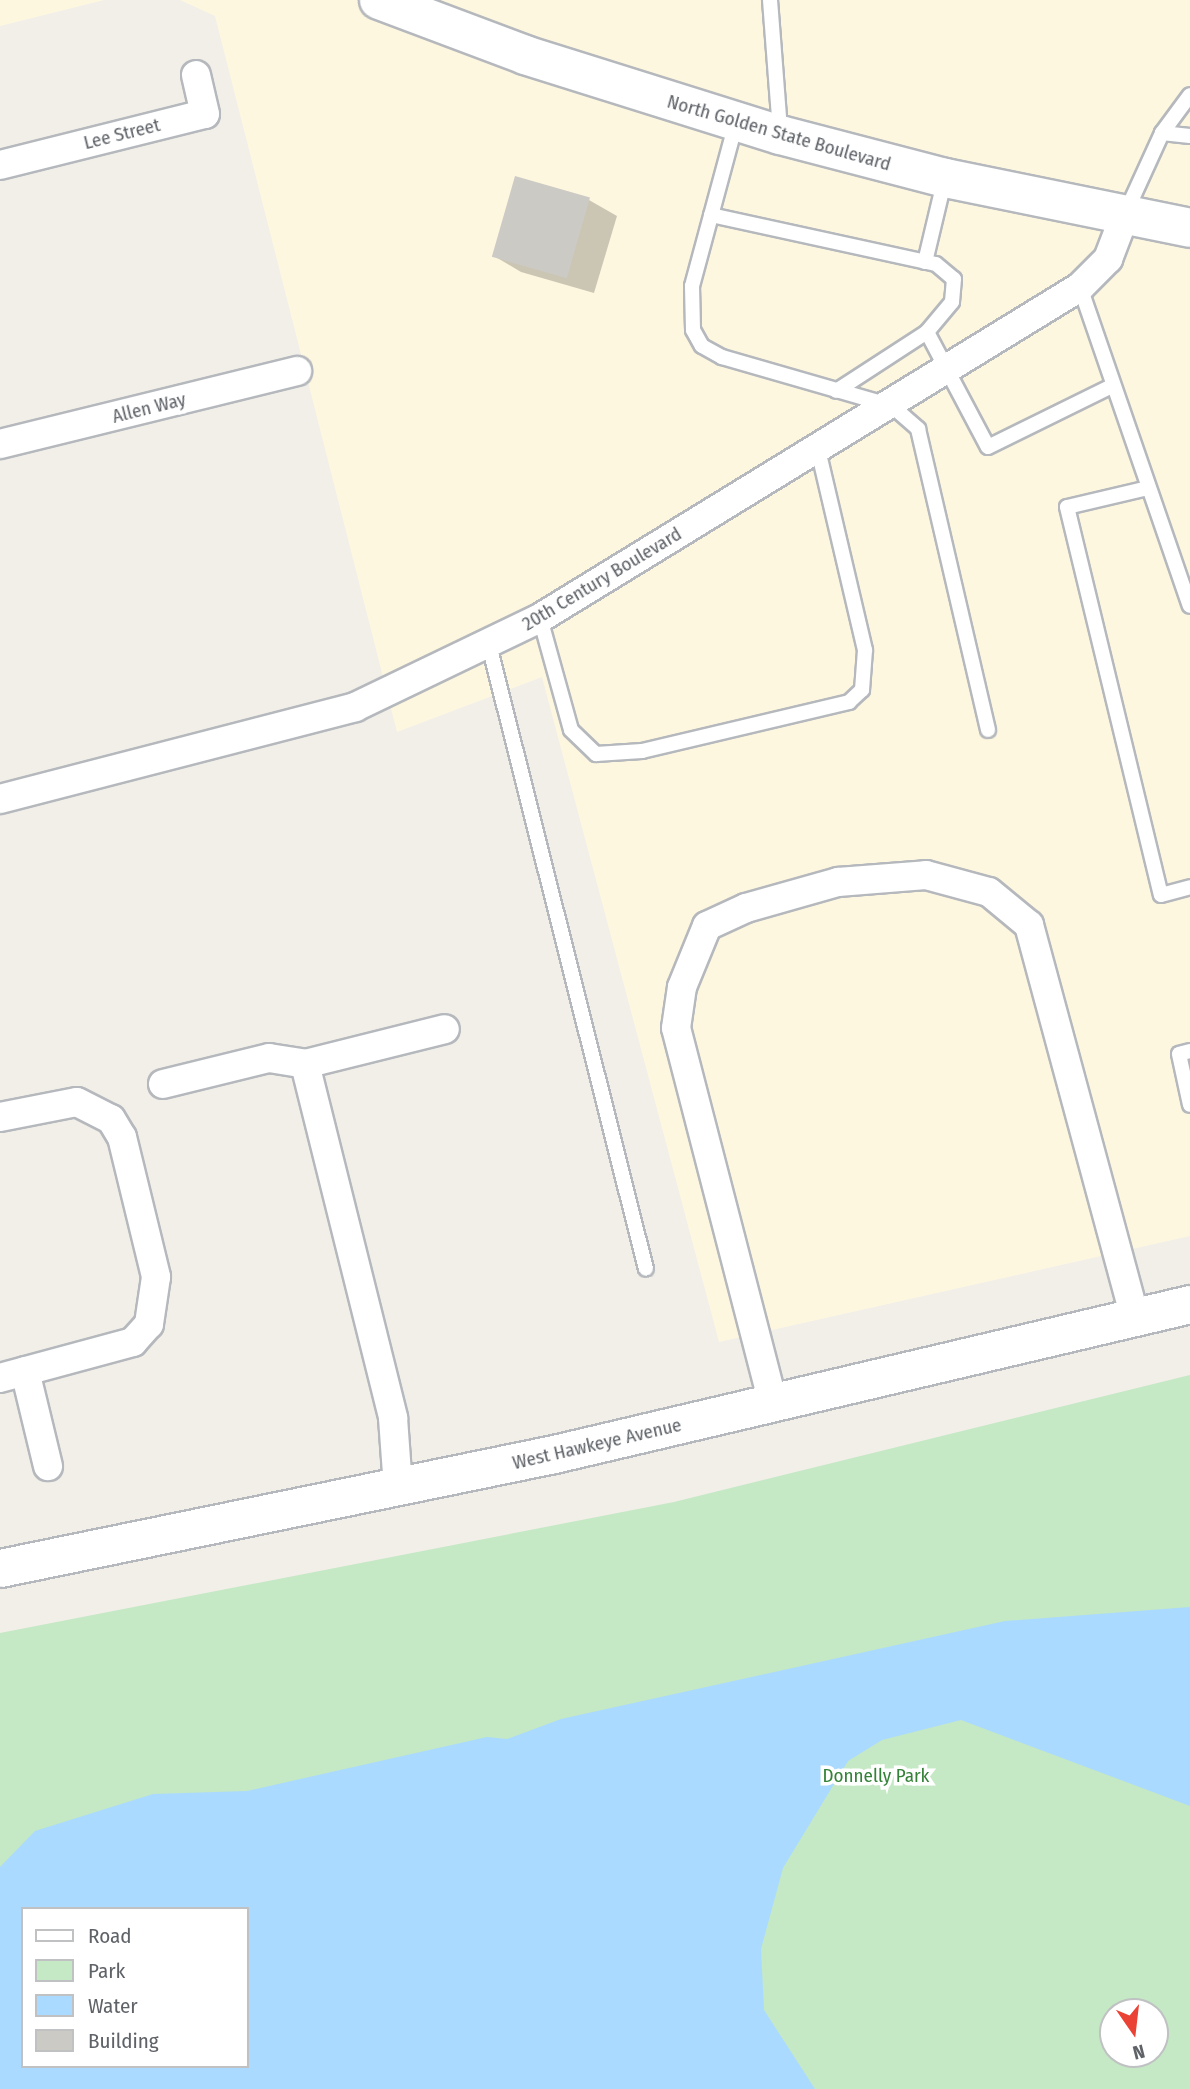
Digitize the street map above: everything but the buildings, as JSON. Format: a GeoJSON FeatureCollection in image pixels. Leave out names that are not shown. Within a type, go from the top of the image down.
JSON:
{"type":"FeatureCollection","features":[{"type":"Feature","properties":{"kind":"main road","name":"North Golden State Boulevard"},"geometry":{"type":"LineString","coordinates":[[379,0],[736,123],[945,178],[1124,217],[1190,228]]}},
{"type":"Feature","properties":{"kind":"street","name":"Lee Street"},"geometry":{"type":"LineString","coordinates":[[0,164],[205,114],[196,75]]}},
{"type":"Feature","properties":{"kind":"street","name":"20th Century Boulevard"},"geometry":{"type":"LineString","coordinates":[[0,799],[355,707],[489,645],[540,618],[892,406],[1080,287],[1108,259],[1124,217]]}},
{"type":"Feature","properties":{"kind":"street","name":"Allen Way"},"geometry":{"type":"LineString","coordinates":[[0,444],[297,371]]}},
{"type":"Feature","properties":{"kind":"street"},"geometry":{"type":"LineString","coordinates":[[773,1404],[676,1028],[682,986],[707,926],[746,908],[838,882],[926,875],[989,892],[1029,925],[1135,1318]]}},
{"type":"Feature","properties":{"kind":"street"},"geometry":{"type":"LineString","coordinates":[[163,1084],[269,1058],[305,1064],[445,1029]]}},
{"type":"Feature","properties":{"kind":"street"},"geometry":{"type":"LineString","coordinates":[[305,1064],[393,1418],[398,1488]]}},
{"type":"Feature","properties":{"kind":"street"},"geometry":{"type":"LineString","coordinates":[[0,1117],[76,1102],[111,1119],[122,1137],[156,1277],[149,1324],[133,1342],[13,1374],[48,1466]]}},
{"type":"Feature","properties":{"kind":"street","name":"West Hawkeye Avenue"},"geometry":{"type":"LineString","coordinates":[[0,1567],[398,1488],[773,1404],[1190,1304]]}},
{"type":"Feature","properties":{"kind":"lane"},"geometry":{"type":"LineString","coordinates":[[770,0],[780,135]]}},
{"type":"Feature","properties":{"kind":"lane"},"geometry":{"type":"LineString","coordinates":[[1124,217],[1162,132],[1190,95]]}},
{"type":"Feature","properties":{"kind":"lane"},"geometry":{"type":"LineString","coordinates":[[736,123],[689,311],[702,346],[836,391],[892,406],[918,429],[988,730]]}},
{"type":"Feature","properties":{"kind":"lane"},"geometry":{"type":"LineString","coordinates":[[1162,132],[1190,136]]}},
{"type":"Feature","properties":{"kind":"lane"},"geometry":{"type":"LineString","coordinates":[[925,262],[945,178]]}},
{"type":"Feature","properties":{"kind":"lane"},"geometry":{"type":"LineString","coordinates":[[711,215],[925,262],[948,271],[955,288],[927,332],[836,391]]}},
{"type":"Feature","properties":{"kind":"lane"},"geometry":{"type":"LineString","coordinates":[[1080,287],[1190,606]]}},
{"type":"Feature","properties":{"kind":"lane"},"geometry":{"type":"LineString","coordinates":[[927,332],[952,369],[988,447],[1112,386]]}},
{"type":"Feature","properties":{"kind":"lane"},"geometry":{"type":"LineString","coordinates":[[540,618],[570,730],[596,754],[642,751],[849,702],[862,690],[865,650],[818,449]]}},
{"type":"Feature","properties":{"kind":"lane"},"geometry":{"type":"LineString","coordinates":[[1148,488],[1067,507],[1161,895],[1190,887]]}},
{"type":"Feature","properties":{"kind":"lane"},"geometry":{"type":"LineString","coordinates":[[489,645],[646,1269]]}},
{"type":"Feature","properties":{"kind":"lane"},"geometry":{"type":"LineString","coordinates":[[1190,1051],[1178,1054],[1190,1105]]}},
{"type":"Feature","properties":{"kind":"shaded area"},"geometry":{"type":"Polygon","coordinates":[[[0,0],[104,0],[0,26],[0,0]]]}},
{"type":"Feature","properties":{"kind":"shaded area"},"geometry":{"type":"Polygon","coordinates":[[[180,0],[1190,0],[1190,1236],[719,1342],[542,677],[397,732],[215,16],[180,0]]]}},
{"type":"Feature","properties":{"kind":"green space","name":"Donnelly Park"},"geometry":{"type":"Polygon","coordinates":[[[1190,1375],[1190,2089],[0,2089],[0,1633],[674,1502],[1190,1375]]]}},
{"type":"Feature","properties":{"kind":"water"},"geometry":{"type":"Polygon","coordinates":[[[1190,1607],[1190,1806],[961,1720],[882,1740],[848,1761],[783,1868],[761,1949],[764,2010],[815,2089],[0,2089],[0,1867],[35,1831],[153,1794],[247,1791],[487,1737],[507,1739],[561,1719],[1005,1621],[1190,1607]]]}}]}
